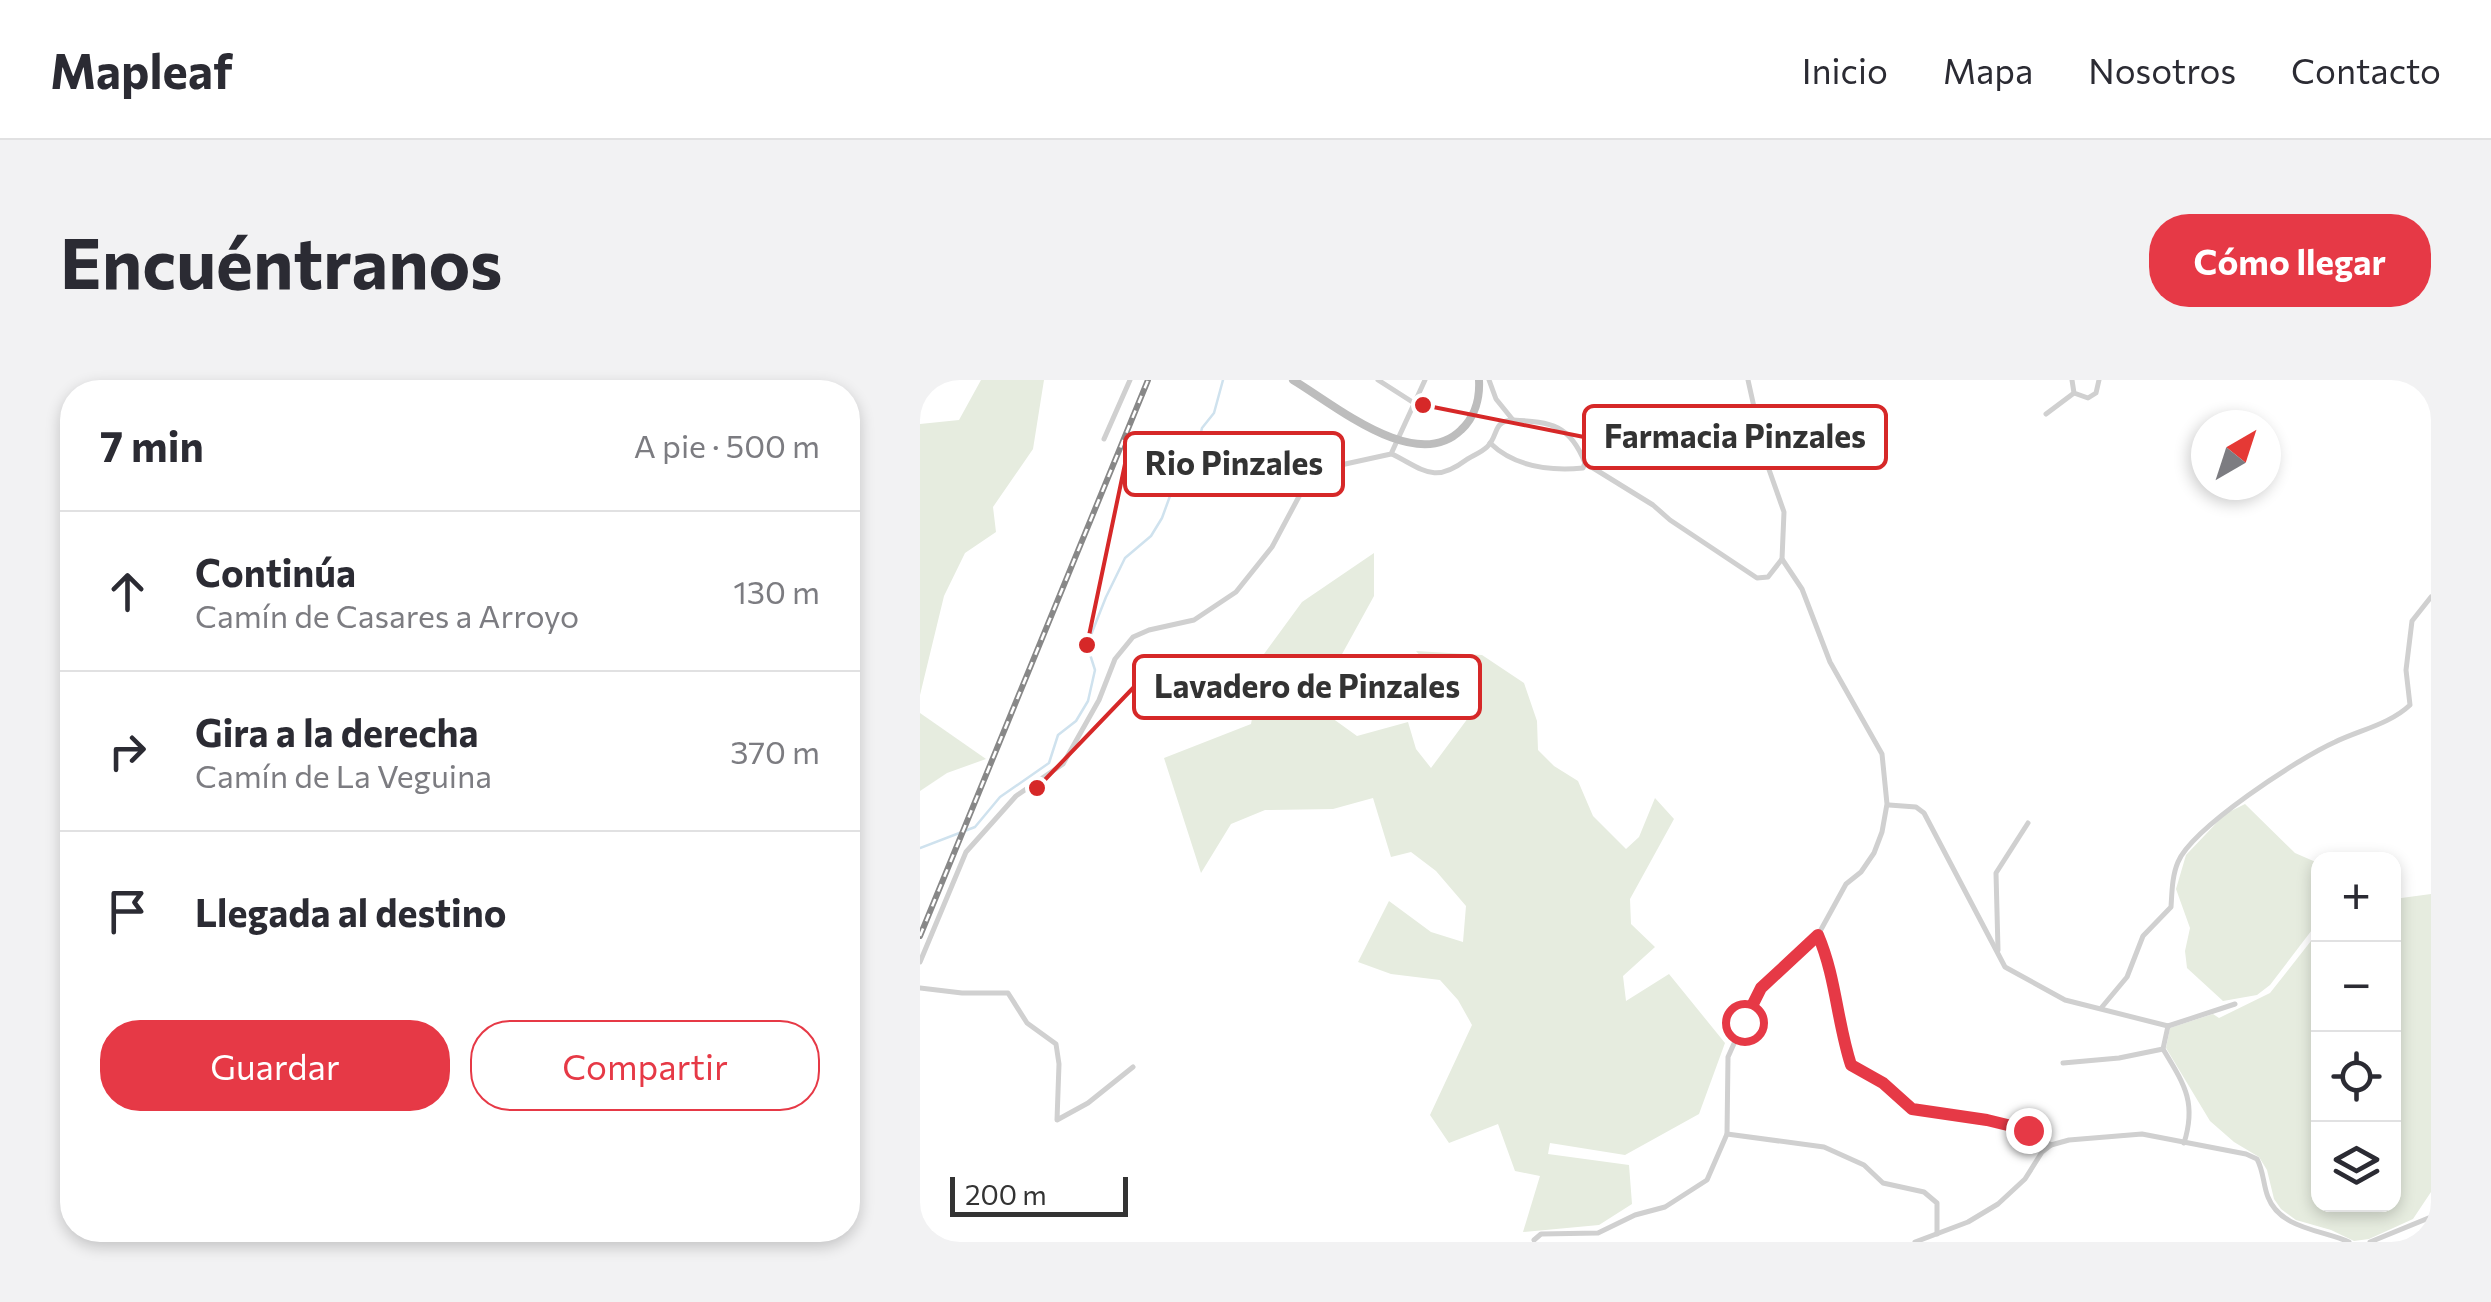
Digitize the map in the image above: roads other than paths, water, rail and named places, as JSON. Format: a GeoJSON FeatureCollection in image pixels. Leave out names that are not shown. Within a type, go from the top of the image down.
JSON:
{"type":"FeatureCollection","features":[{"type":"Feature","properties":{"kind":"main road"},"geometry":{"type":"LineString","coordinates":[[1293,380],[1394,440],[1422,446],[1452,437],[1469,421],[1480,380]]}},
{"type":"Feature","properties":{"kind":"street"},"geometry":{"type":"LineString","coordinates":[[1104,439],[1130,380]]}},
{"type":"Feature","properties":{"kind":"street"},"geometry":{"type":"LineString","coordinates":[[1378,380],[1414,403]]}},
{"type":"Feature","properties":{"kind":"street"},"geometry":{"type":"LineString","coordinates":[[1391,454],[1394,440],[1425,380]]}},
{"type":"Feature","properties":{"kind":"street"},"geometry":{"type":"LineString","coordinates":[[1489,380],[1496,400],[1513,420]]}},
{"type":"Feature","properties":{"kind":"street"},"geometry":{"type":"LineString","coordinates":[[920,962],[966,852],[1016,796],[1063,764],[1099,700],[1115,658],[1134,637],[1194,620],[1236,592],[1272,547],[1303,489],[1327,468],[1391,454],[1432,475],[1444,474],[1490,442],[1504,420],[1564,430],[1574,438],[1585,463],[1757,578],[1768,578],[1782,559],[1784,512],[1766,461],[1748,380]]}},
{"type":"Feature","properties":{"kind":"street"},"geometry":{"type":"LineString","coordinates":[[2072,380],[2074,393]]}},
{"type":"Feature","properties":{"kind":"street"},"geometry":{"type":"LineString","coordinates":[[2074,393],[2083,398],[2092,396],[2099,389],[2099,380]]}},
{"type":"Feature","properties":{"kind":"street"},"geometry":{"type":"LineString","coordinates":[[2046,414],[2074,393]]}},
{"type":"Feature","properties":{"kind":"street"},"geometry":{"type":"LineString","coordinates":[[1490,442],[1534,467],[1559,470],[1583,468],[1585,463]]}},
{"type":"Feature","properties":{"kind":"street"},"geometry":{"type":"LineString","coordinates":[[1534,1240],[1541,1234],[1598,1233],[1685,1196],[1707,1180],[1726,1134],[1728,1056],[1754,999],[1818,935],[1846,884],[1861,872],[1874,853],[1887,804],[1882,754],[1830,662],[1802,589],[1782,559]]}},
{"type":"Feature","properties":{"kind":"street"},"geometry":{"type":"LineString","coordinates":[[2102,1008],[2126,977],[2143,936],[2172,907],[2172,881],[2179,858],[2224,811],[2304,759],[2392,718],[2410,705],[2406,670],[2412,621],[2431,597]]}},
{"type":"Feature","properties":{"kind":"street"},"geometry":{"type":"LineString","coordinates":[[1887,804],[1924,813],[1998,955],[2005,967],[2019,977],[2065,1000],[2168,1026],[2234,1004]]}},
{"type":"Feature","properties":{"kind":"street"},"geometry":{"type":"LineString","coordinates":[[1998,955],[1996,873],[2028,822]]}},
{"type":"Feature","properties":{"kind":"street"},"geometry":{"type":"LineString","coordinates":[[1818,935],[1829,960],[1851,1065],[1883,1083],[1912,1109],[2028,1130],[2051,1146]]}},
{"type":"Feature","properties":{"kind":"street"},"geometry":{"type":"LineString","coordinates":[[920,988],[962,994],[1004,990],[1008,993],[1027,1023],[1056,1044],[1057,1120],[1088,1104],[1132,1067]]}},
{"type":"Feature","properties":{"kind":"street"},"geometry":{"type":"LineString","coordinates":[[2168,1026],[2163,1049],[2184,1084],[2191,1108],[2184,1143]]}},
{"type":"Feature","properties":{"kind":"street"},"geometry":{"type":"LineString","coordinates":[[2063,1063],[2163,1049]]}},
{"type":"Feature","properties":{"kind":"street"},"geometry":{"type":"LineString","coordinates":[[1726,1134],[1824,1147],[1864,1165],[1883,1183],[1924,1192],[1937,1203],[1937,1234]]}},
{"type":"Feature","properties":{"kind":"street"},"geometry":{"type":"LineString","coordinates":[[1915,1242],[1968,1222],[1998,1204],[2025,1179],[2051,1146],[2069,1140],[2126,1134],[2257,1159],[2268,1196],[2283,1216],[2296,1225],[2349,1242]]}},
{"type":"Feature","properties":{"kind":"street"},"geometry":{"type":"LineString","coordinates":[[2370,1242],[2431,1217]]}},
{"type":"Feature","properties":{"kind":"waterway"},"geometry":{"type":"LineString","coordinates":[[920,848],[975,827],[1000,797],[1049,763],[1058,735],[1076,721],[1088,701],[1095,670],[1087,645],[1106,597],[1125,558],[1151,536],[1170,496],[1184,478],[1202,428],[1214,413],[1223,380]]}},
{"type":"Feature","properties":{"kind":"railway"},"geometry":{"type":"LineString","coordinates":[[920,936],[1148,380]]}},
{"type":"Feature","properties":{"kind":"place","name":"Farmacia Pinzales"},"geometry":{"type":"Point","coordinates":[1423,405]}},
{"type":"Feature","properties":{"kind":"place","name":"Rio Pinzales"},"geometry":{"type":"Point","coordinates":[1087,645]}},
{"type":"Feature","properties":{"kind":"place","name":"Lavadero de Pinzales"},"geometry":{"type":"Point","coordinates":[1037,788]}}]}
